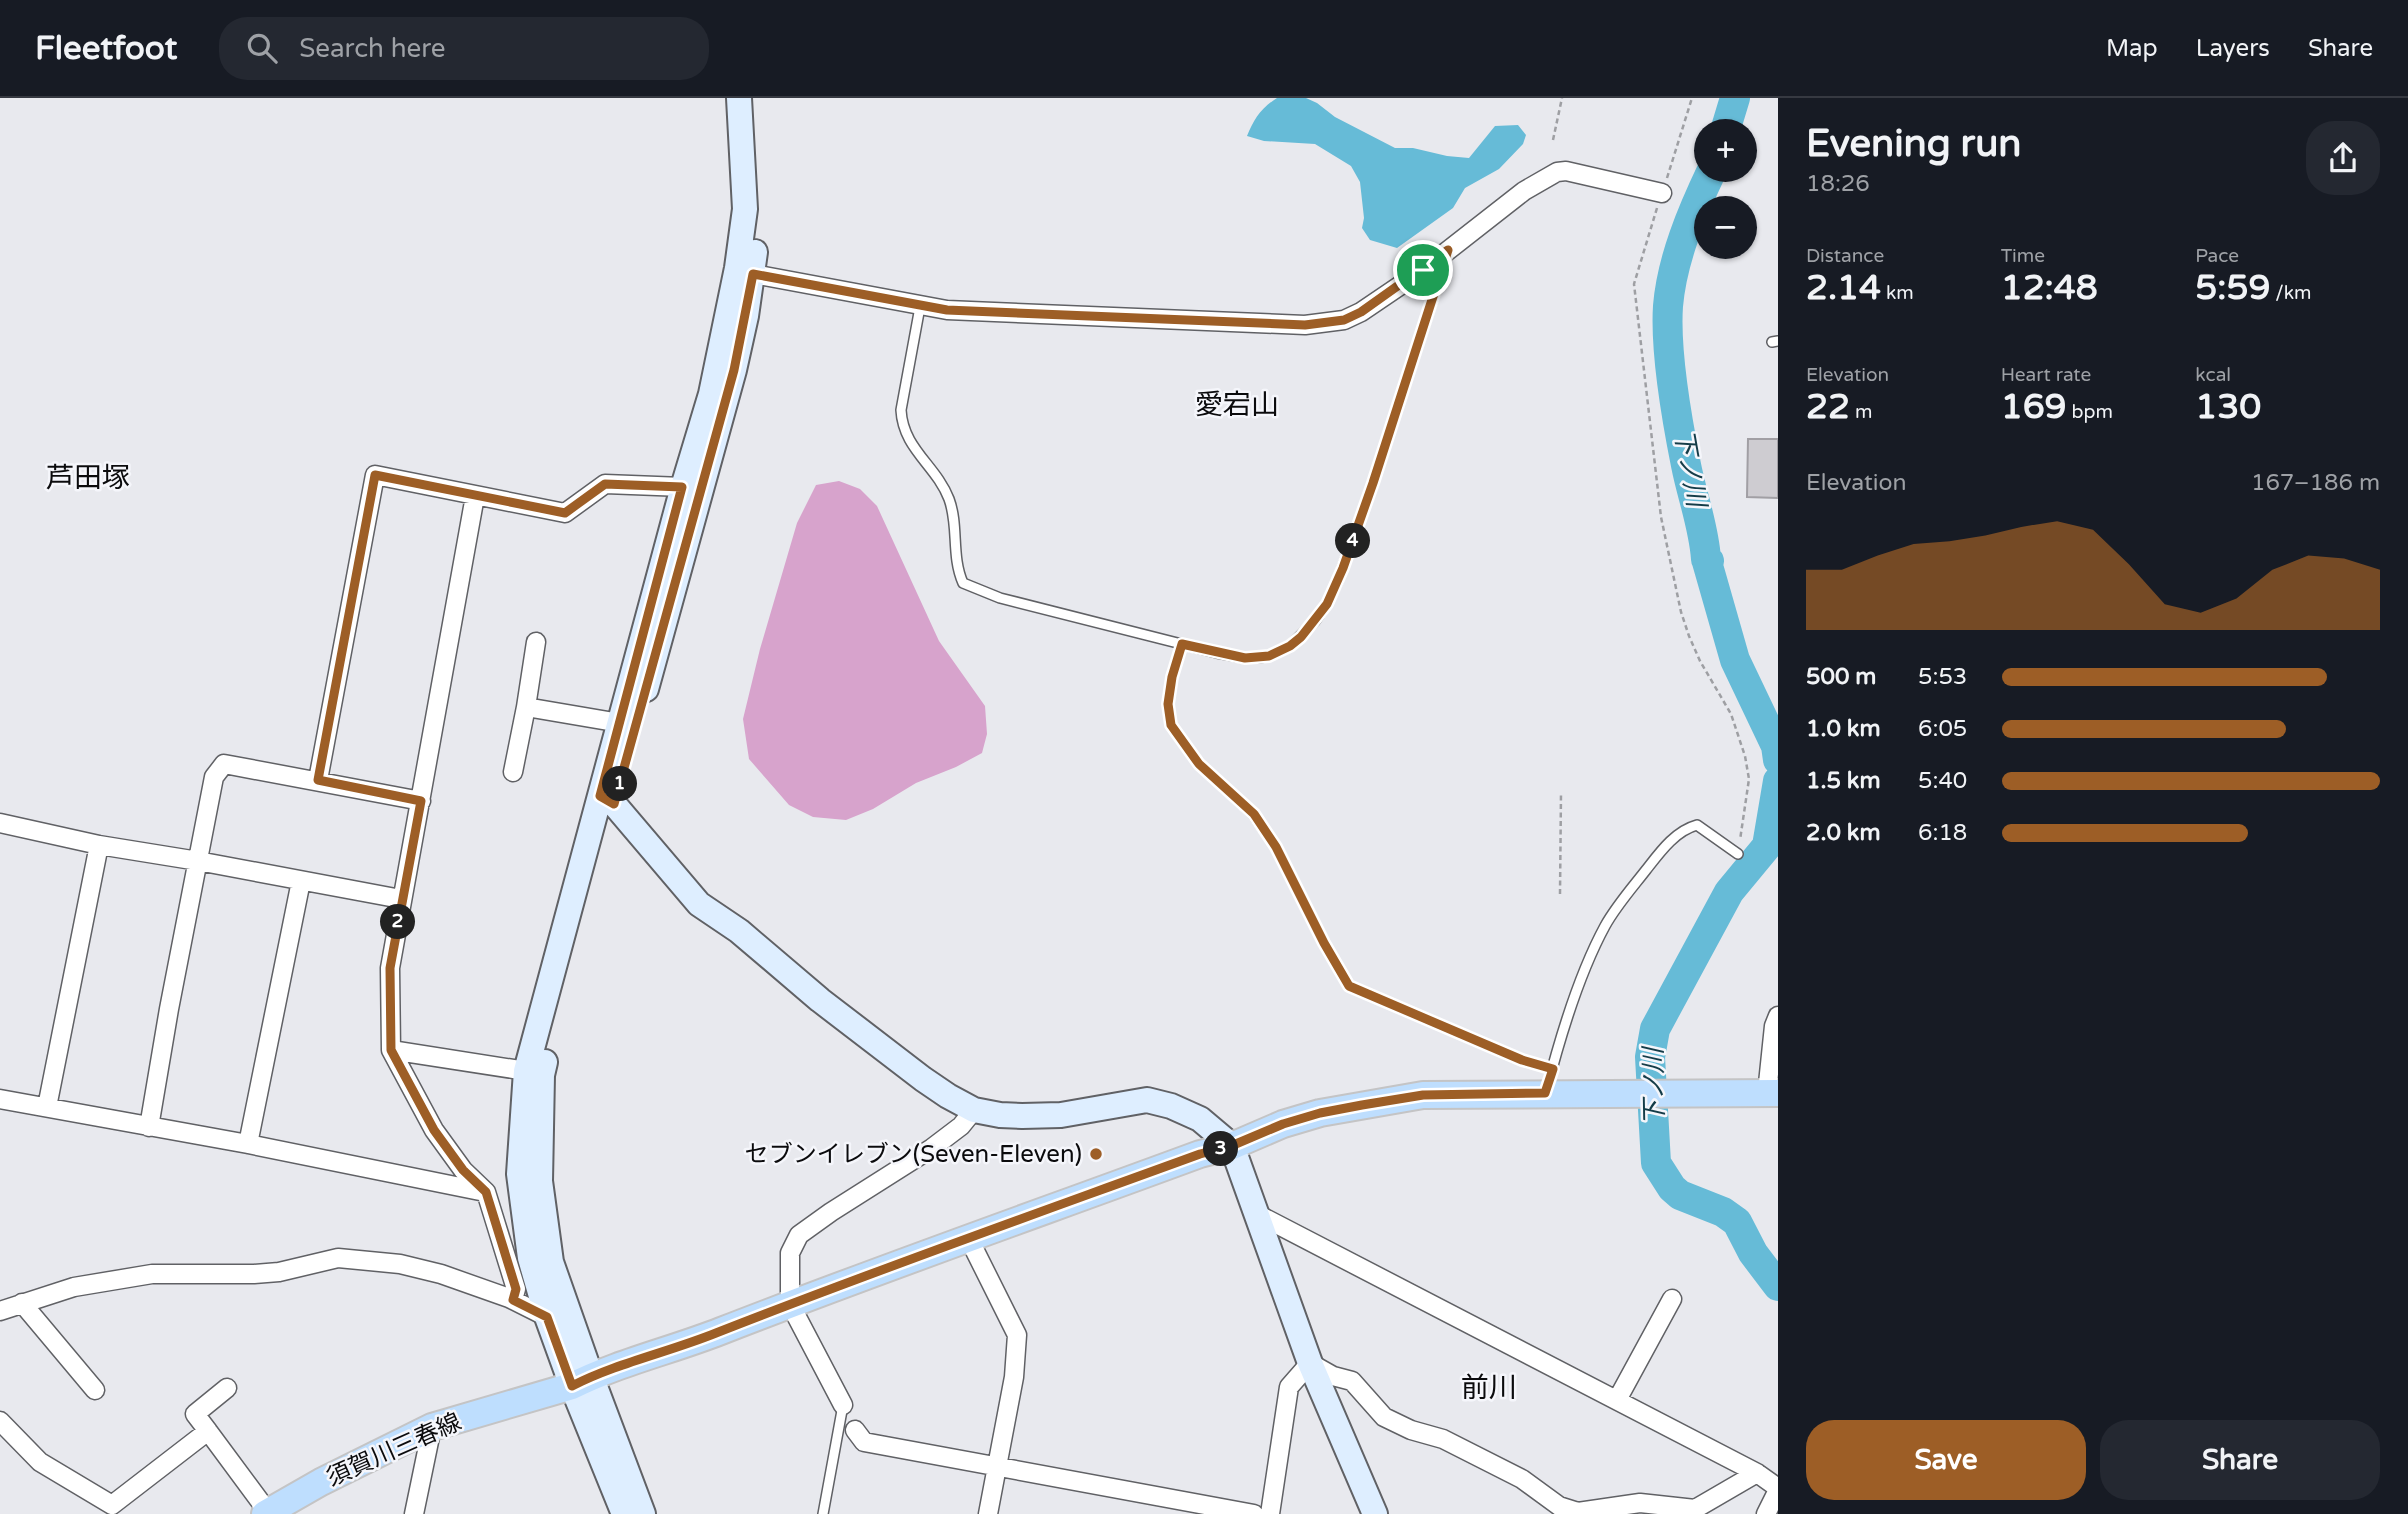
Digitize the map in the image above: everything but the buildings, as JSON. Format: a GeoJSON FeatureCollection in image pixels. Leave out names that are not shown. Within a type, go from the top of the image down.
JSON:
{"type":"FeatureCollection","features":[{"type":"Feature","properties":{"kind":"main road","name":"須賀川三春線"},"geometry":{"type":"LineString","coordinates":[[267,1513],[321,1482],[432,1427],[676,1349],[969,1238],[1320,1113],[1423,1095],[1549,1081],[1772,1093]]}},
{"type":"Feature","properties":{"kind":"street"},"geometry":{"type":"LineString","coordinates":[[624,1514],[581,1381],[551,1262],[540,1181],[542,1075],[607,800],[620,723],[682,487],[711,394],[737,268],[745,209],[739,98]]}},
{"type":"Feature","properties":{"kind":"street"},"geometry":{"type":"LineString","coordinates":[[643,1514],[581,1381],[547,1317],[530,1258],[519,1174],[526,1071],[734,370],[753,274],[759,210],[756,98]]}},
{"type":"Feature","properties":{"kind":"street"},"geometry":{"type":"LineString","coordinates":[[753,274],[920,307],[1002,313],[1327,324],[1361,312],[1524,191],[1557,172],[1566,171],[1662,193]]}},
{"type":"Feature","properties":{"kind":"street"},"geometry":{"type":"LineString","coordinates":[[318,780],[375,475],[565,513],[605,484],[682,487]]}},
{"type":"Feature","properties":{"kind":"street"},"geometry":{"type":"LineString","coordinates":[[475,496],[390,968],[391,1050],[434,1130],[463,1170],[486,1192],[516,1289],[513,1300]]}},
{"type":"Feature","properties":{"kind":"street"},"geometry":{"type":"LineString","coordinates":[[513,772],[536,642]]}},
{"type":"Feature","properties":{"kind":"street"},"geometry":{"type":"LineString","coordinates":[[526,707],[620,723]]}},
{"type":"Feature","properties":{"kind":"street"},"geometry":{"type":"LineString","coordinates":[[149,1127],[214,778],[224,764],[421,801]]}},
{"type":"Feature","properties":{"kind":"street"},"geometry":{"type":"LineString","coordinates":[[607,800],[699,904],[739,931],[820,1000],[923,1079],[974,1110],[1000,1115],[1061,1115],[1147,1100],[1171,1106],[1200,1119],[1231,1146],[1310,1363],[1375,1514]]}},
{"type":"Feature","properties":{"kind":"street"},"geometry":{"type":"LineString","coordinates":[[0,823],[99,845],[401,899]]}},
{"type":"Feature","properties":{"kind":"street"},"geometry":{"type":"LineString","coordinates":[[47,1107],[99,845]]}},
{"type":"Feature","properties":{"kind":"street"},"geometry":{"type":"LineString","coordinates":[[248,1144],[301,881]]}},
{"type":"Feature","properties":{"kind":"street"},"geometry":{"type":"LineString","coordinates":[[1772,1093],[1774,1026],[1778,1016]]}},
{"type":"Feature","properties":{"kind":"street"},"geometry":{"type":"LineString","coordinates":[[391,1050],[526,1071]]}},
{"type":"Feature","properties":{"kind":"street"},"geometry":{"type":"LineString","coordinates":[[0,1099],[248,1144],[486,1192]]}},
{"type":"Feature","properties":{"kind":"street"},"geometry":{"type":"LineString","coordinates":[[843,1405],[790,1304],[790,1253],[799,1235],[932,1148],[961,1126],[974,1110]]}},
{"type":"Feature","properties":{"kind":"street"},"geometry":{"type":"LineString","coordinates":[[1257,1214],[1757,1473],[1778,1489],[1766,1514]]}},
{"type":"Feature","properties":{"kind":"street"},"geometry":{"type":"LineString","coordinates":[[969,1238],[1017,1335],[1014,1377],[988,1514]]}},
{"type":"Feature","properties":{"kind":"street"},"geometry":{"type":"LineString","coordinates":[[0,1311],[74,1287],[152,1274],[279,1272],[338,1258],[400,1264],[440,1274],[513,1300],[547,1317]]}},
{"type":"Feature","properties":{"kind":"street"},"geometry":{"type":"LineString","coordinates":[[1617,1400],[1671,1299]]}},
{"type":"Feature","properties":{"kind":"street"},"geometry":{"type":"LineString","coordinates":[[22,1303],[94,1390]]}},
{"type":"Feature","properties":{"kind":"street"},"geometry":{"type":"LineString","coordinates":[[1310,1363],[1333,1376],[1352,1381],[1384,1416],[1411,1430],[1443,1439],[1522,1479],[1559,1506],[1578,1512],[1640,1503],[1695,1509],[1757,1473]]}},
{"type":"Feature","properties":{"kind":"street"},"geometry":{"type":"LineString","coordinates":[[1270,1514],[1289,1387],[1310,1363]]}},
{"type":"Feature","properties":{"kind":"street"},"geometry":{"type":"LineString","coordinates":[[227,1388],[195,1414],[267,1513]]}},
{"type":"Feature","properties":{"kind":"street"},"geometry":{"type":"LineString","coordinates":[[0,1421],[40,1462],[112,1505],[208,1431]]}},
{"type":"Feature","properties":{"kind":"street"},"geometry":{"type":"LineString","coordinates":[[414,1514],[432,1427]]}},
{"type":"Feature","properties":{"kind":"street"},"geometry":{"type":"LineString","coordinates":[[855,1430],[864,1441],[1254,1514]]}},
{"type":"Feature","properties":{"kind":"lane"},"geometry":{"type":"LineString","coordinates":[[920,307],[901,410],[902,422],[909,442],[945,491],[950,503],[955,555],[963,583],[1000,598],[1182,644],[1245,658],[1269,656],[1290,646],[1301,637],[1327,604],[1343,568],[1448,250]]}},
{"type":"Feature","properties":{"kind":"lane"},"geometry":{"type":"LineString","coordinates":[[1182,644],[1172,677],[1168,704],[1171,725],[1199,764],[1254,814],[1276,847],[1324,943],[1349,986],[1522,1060],[1549,1081],[1582,982],[1606,925],[1656,856],[1672,839],[1697,825],[1738,854]]}},
{"type":"Feature","properties":{"kind":"lane"},"geometry":{"type":"LineString","coordinates":[[823,1514],[843,1405]]}},
{"type":"Feature","properties":{"kind":"path"},"geometry":{"type":"LineString","coordinates":[[1553,140],[1562,98]]}},
{"type":"Feature","properties":{"kind":"path"},"geometry":{"type":"LineString","coordinates":[[1692,98],[1634,284],[1661,517],[1681,612],[1700,661],[1731,715],[1745,756],[1749,779],[1738,854]]}},
{"type":"Feature","properties":{"kind":"path"},"geometry":{"type":"LineString","coordinates":[[1560,894],[1562,793]]}},
{"type":"Feature","properties":{"kind":"shaded area"},"geometry":{"type":"Polygon","coordinates":[[[839,481],[860,489],[877,506],[939,641],[985,706],[987,734],[982,753],[916,783],[873,809],[846,820],[813,817],[789,805],[749,759],[743,719],[760,649],[797,523],[816,485],[839,481]]]}},
{"type":"Feature","properties":{"kind":"water"},"geometry":{"type":"Polygon","coordinates":[[[1277,98],[1306,98],[1335,117],[1395,148],[1413,148],[1447,156],[1469,158],[1495,126],[1518,125],[1526,135],[1523,144],[1499,169],[1465,188],[1453,208],[1397,248],[1370,240],[1362,228],[1364,218],[1360,182],[1351,166],[1315,144],[1264,141],[1247,136],[1259,114],[1277,98]]]}},
{"type":"Feature","properties":{"kind":"waterway","name":"下ノ川"},"geometry":{"type":"LineString","coordinates":[[1729,119],[1735,98]]}},
{"type":"Feature","properties":{"kind":"waterway","name":"下ノ川"},"geometry":{"type":"LineString","coordinates":[[1707,182],[1678,253],[1670,288],[1670,364],[1688,477],[1703,535],[1706,559],[1709,561],[1707,562],[1735,660],[1776,746],[1778,760]]}},
{"type":"Feature","properties":{"kind":"waterway","name":"下ノ川"},"geometry":{"type":"LineString","coordinates":[[1778,781],[1767,846],[1729,892],[1655,1029],[1650,1057],[1656,1163],[1672,1188],[1680,1195],[1723,1212],[1737,1222],[1753,1253],[1778,1286]]}},
{"type":"Feature","properties":{"kind":"place","name":"セブンイレブン(Seven-Eleven)"},"geometry":{"type":"Point","coordinates":[1096,1154]}},
{"type":"Feature","properties":{"kind":"district","name":"愛宕山"},"geometry":{"type":"Point","coordinates":[1237,405]}},
{"type":"Feature","properties":{"kind":"district","name":"芦田塚"},"geometry":{"type":"Point","coordinates":[88,478]}},
{"type":"Feature","properties":{"kind":"district","name":"前川"},"geometry":{"type":"Point","coordinates":[1489,1388]}},
{"type":"Feature","properties":{"kind":"route"},"geometry":{"type":"LineString","coordinates":[[1448,250],[1373,483],[1338,583],[1327,604],[1301,637],[1280,652],[1269,656],[1245,658],[1182,644],[1172,677],[1168,713],[1175,732],[1199,764],[1254,814],[1276,847],[1324,943],[1349,986],[1522,1060],[1553,1069],[1545,1093],[1423,1095],[1320,1113],[1283,1124],[1231,1146],[1200,1154],[790,1304],[676,1349],[591,1376],[572,1386],[547,1317],[513,1300],[516,1289],[486,1192],[463,1170],[434,1130],[391,1050],[390,968],[421,801],[318,780],[375,475],[565,513],[605,484],[682,487],[600,796],[614,804],[734,370],[753,274],[947,310],[1305,325],[1344,320],[1361,312],[1423,270],[1448,250]]}}]}
